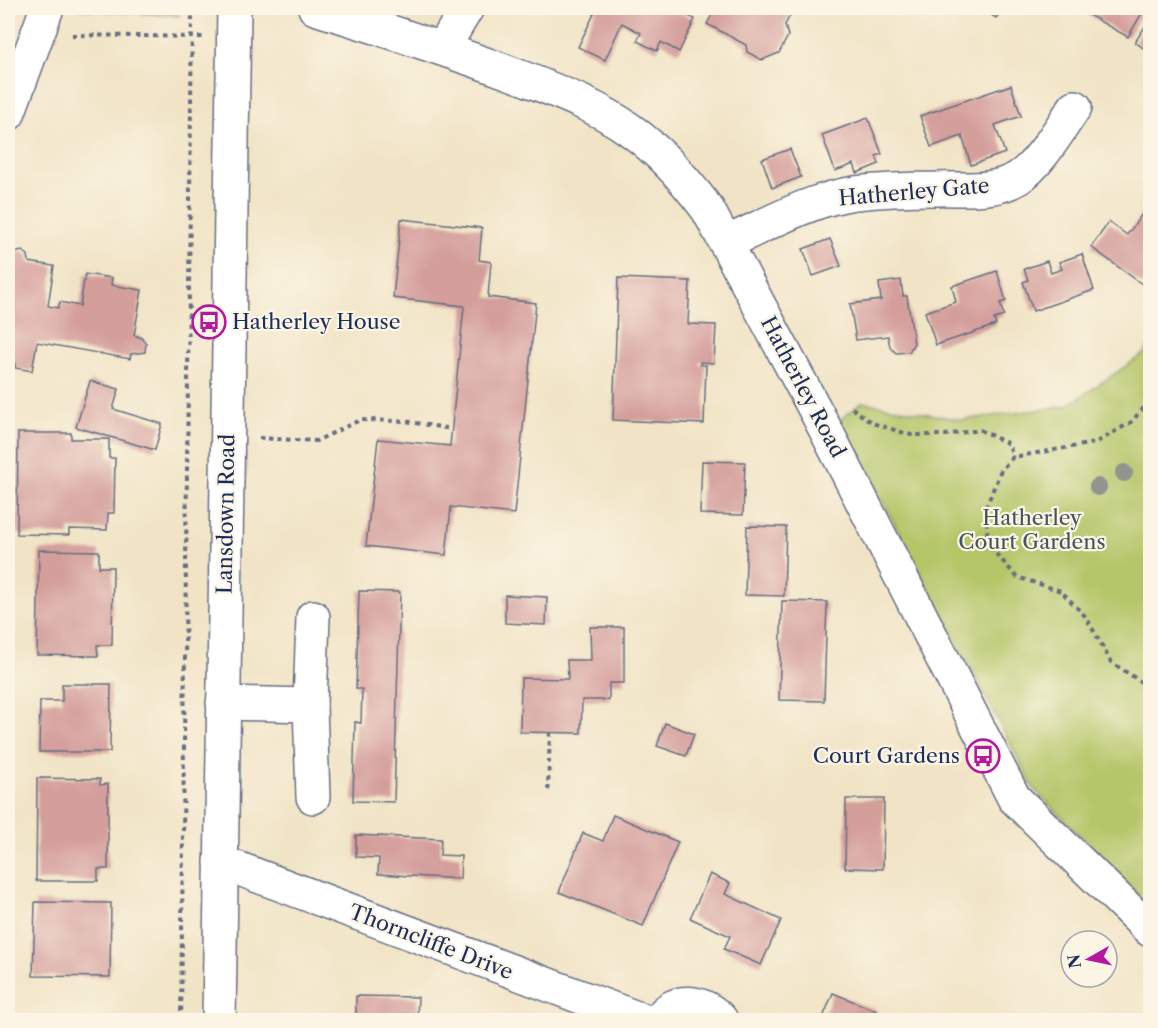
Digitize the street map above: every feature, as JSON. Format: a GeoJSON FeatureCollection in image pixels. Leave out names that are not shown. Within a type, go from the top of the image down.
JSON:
{"type":"FeatureCollection","features":[{"type":"Feature","properties":{"kind":"main road","name":"Hatherley Road"},"geometry":{"type":"LineString","coordinates":[[315,8],[443,48],[572,97],[602,111],[629,129],[658,152],[685,179],[708,210],[819,417],[1014,798],[1150,930]]}},
{"type":"Feature","properties":{"kind":"main road"},"geometry":{"type":"LineString","coordinates":[[443,48],[467,8]]}},
{"type":"Feature","properties":{"kind":"main road"},"geometry":{"type":"LineString","coordinates":[[8,114],[42,21]]}},
{"type":"Feature","properties":{"kind":"main road","name":"Lansdown Road"},"geometry":{"type":"LineString","coordinates":[[219,1020],[234,22]]}},
{"type":"Feature","properties":{"kind":"main road","name":"Hatherley Gate"},"geometry":{"type":"LineString","coordinates":[[726,243],[813,204],[837,196],[937,189],[986,189],[1002,185],[1017,178],[1036,161],[1075,107]]}},
{"type":"Feature","properties":{"kind":"main road"},"geometry":{"type":"LineString","coordinates":[[313,617],[310,705],[313,796]]}},
{"type":"Feature","properties":{"kind":"main road"},"geometry":{"type":"LineString","coordinates":[[223,702],[310,705]]}},
{"type":"Feature","properties":{"kind":"main road","name":"Thorncliffe Drive"},"geometry":{"type":"LineString","coordinates":[[221,862],[642,1020]]}},
{"type":"Feature","properties":{"kind":"main road"},"geometry":{"type":"LineString","coordinates":[[659,1020],[671,1008],[693,1003],[713,1012],[721,1020]]}},
{"type":"Feature","properties":{"kind":"path"},"geometry":{"type":"LineString","coordinates":[[181,1020],[192,12],[189,8]]}},
{"type":"Feature","properties":{"kind":"path"},"geometry":{"type":"LineString","coordinates":[[42,21],[191,37],[234,22]]}},
{"type":"Feature","properties":{"kind":"path"},"geometry":{"type":"LineString","coordinates":[[1150,401],[1130,423],[1095,443],[1013,458],[1002,470],[986,507],[988,545],[1017,577],[1061,591],[1086,617],[1111,662],[1150,688]]}},
{"type":"Feature","properties":{"kind":"path"},"geometry":{"type":"LineString","coordinates":[[819,417],[831,404],[849,405],[872,423],[911,435],[945,435],[980,430],[1009,444],[1013,458]]}},
{"type":"Feature","properties":{"kind":"path"},"geometry":{"type":"LineString","coordinates":[[227,436],[316,441],[360,420],[405,421],[451,429]]}},
{"type":"Feature","properties":{"kind":"path"},"geometry":{"type":"LineString","coordinates":[[550,732],[548,788],[552,789]]}},
{"type":"Feature","properties":{"kind":"green space"},"geometry":{"type":"Polygon","coordinates":[[[178,8],[179,16],[79,9],[178,8]]]}},
{"type":"Feature","properties":{"kind":"green space","name":"Hatherley Court Gardens"},"geometry":{"type":"Polygon","coordinates":[[[1150,344],[1150,907],[1034,789],[840,420],[862,402],[962,420],[1067,406],[1145,353],[1150,344]]]}},
{"type":"Feature","properties":{"kind":"building"},"geometry":{"type":"Polygon","coordinates":[[[597,8],[670,8],[695,19],[679,52],[661,42],[657,51],[637,41],[641,33],[622,23],[605,60],[578,47],[597,8]]]}},
{"type":"Feature","properties":{"kind":"building"},"geometry":{"type":"Polygon","coordinates":[[[716,8],[794,8],[785,25],[788,36],[779,53],[762,60],[747,52],[746,45],[707,24],[716,8]]]}},
{"type":"Feature","properties":{"kind":"building"},"geometry":{"type":"Polygon","coordinates":[[[980,8],[1003,8],[996,18],[980,8]]]}},
{"type":"Feature","properties":{"kind":"building"},"geometry":{"type":"Polygon","coordinates":[[[1076,8],[1145,8],[1128,37],[1076,8]]]}},
{"type":"Feature","properties":{"kind":"building"},"geometry":{"type":"Polygon","coordinates":[[[1150,19],[1150,53],[1135,42],[1150,19]]]}},
{"type":"Feature","properties":{"kind":"building"},"geometry":{"type":"Polygon","coordinates":[[[1011,85],[1021,116],[995,125],[1005,153],[971,165],[962,136],[931,147],[920,116],[1011,85]]]}},
{"type":"Feature","properties":{"kind":"building"},"geometry":{"type":"Polygon","coordinates":[[[868,118],[882,154],[876,156],[879,164],[857,173],[854,164],[835,171],[822,135],[868,118]]]}},
{"type":"Feature","properties":{"kind":"building"},"geometry":{"type":"Polygon","coordinates":[[[790,149],[801,177],[772,188],[762,159],[790,149]]]}},
{"type":"Feature","properties":{"kind":"building"},"geometry":{"type":"Polygon","coordinates":[[[1142,214],[1150,220],[1150,286],[1146,287],[1091,247],[1109,222],[1127,235],[1142,214]]]}},
{"type":"Feature","properties":{"kind":"building"},"geometry":{"type":"Polygon","coordinates":[[[401,219],[482,228],[479,260],[491,262],[488,297],[536,303],[514,514],[451,507],[446,555],[366,546],[378,439],[450,446],[464,306],[393,298],[401,219]]]}},
{"type":"Feature","properties":{"kind":"building"},"geometry":{"type":"Polygon","coordinates":[[[830,239],[841,266],[813,276],[803,249],[830,239]]]}},
{"type":"Feature","properties":{"kind":"building"},"geometry":{"type":"Polygon","coordinates":[[[22,251],[28,255],[29,262],[54,266],[48,306],[58,308],[60,302],[80,306],[85,274],[112,278],[111,285],[142,290],[134,335],[142,338],[146,343],[145,352],[131,354],[130,359],[37,342],[32,371],[15,368],[16,363],[8,361],[8,282],[14,253],[22,251]]]}},
{"type":"Feature","properties":{"kind":"building"},"geometry":{"type":"Polygon","coordinates":[[[1082,254],[1094,290],[1033,311],[1023,282],[1028,280],[1024,269],[1047,261],[1051,273],[1062,269],[1059,262],[1082,254]]]}},
{"type":"Feature","properties":{"kind":"building"},"geometry":{"type":"Polygon","coordinates":[[[997,271],[1006,301],[1000,303],[1004,316],[994,319],[996,325],[936,345],[925,312],[956,302],[952,286],[997,271]]]}},
{"type":"Feature","properties":{"kind":"building"},"geometry":{"type":"Polygon","coordinates":[[[618,278],[690,281],[688,324],[716,325],[714,363],[700,362],[700,365],[706,365],[704,424],[613,420],[618,278]]]}},
{"type":"Feature","properties":{"kind":"building"},"geometry":{"type":"Polygon","coordinates":[[[901,280],[903,296],[907,296],[914,343],[909,352],[896,353],[890,347],[888,336],[856,340],[850,304],[881,300],[879,283],[901,280]]]}},
{"type":"Feature","properties":{"kind":"building"},"geometry":{"type":"Polygon","coordinates":[[[90,381],[119,389],[113,409],[162,424],[155,450],[76,427],[90,381]]]}},
{"type":"Feature","properties":{"kind":"building"},"geometry":{"type":"Polygon","coordinates":[[[18,433],[71,433],[71,439],[109,439],[109,458],[115,458],[114,513],[108,513],[107,530],[69,529],[69,535],[17,534],[18,433]]]}},
{"type":"Feature","properties":{"kind":"building"},"geometry":{"type":"Polygon","coordinates":[[[702,461],[745,462],[743,515],[700,514],[702,461]]]}},
{"type":"Feature","properties":{"kind":"building"},"geometry":{"type":"Polygon","coordinates":[[[747,526],[786,527],[784,596],[745,595],[747,526]]]}},
{"type":"Feature","properties":{"kind":"building"},"geometry":{"type":"Polygon","coordinates":[[[39,550],[99,551],[99,567],[113,567],[112,645],[97,645],[98,656],[37,655],[39,550]]]}},
{"type":"Feature","properties":{"kind":"building"},"geometry":{"type":"Polygon","coordinates":[[[359,591],[400,592],[394,802],[353,801],[355,722],[361,723],[362,689],[356,689],[359,591]]]}},
{"type":"Feature","properties":{"kind":"building"},"geometry":{"type":"Polygon","coordinates":[[[505,595],[547,597],[546,625],[505,623],[505,595]]]}},
{"type":"Feature","properties":{"kind":"building"},"geometry":{"type":"Polygon","coordinates":[[[782,601],[827,602],[824,701],[779,700],[782,601]]]}},
{"type":"Feature","properties":{"kind":"building"},"geometry":{"type":"Polygon","coordinates":[[[590,627],[624,627],[624,683],[609,683],[609,700],[582,700],[581,733],[520,732],[521,678],[568,679],[567,660],[591,660],[590,627]]]}},
{"type":"Feature","properties":{"kind":"building"},"geometry":{"type":"Polygon","coordinates":[[[62,684],[111,684],[110,752],[39,752],[40,701],[62,701],[62,684]]]}},
{"type":"Feature","properties":{"kind":"building"},"geometry":{"type":"Polygon","coordinates":[[[665,723],[694,734],[686,756],[657,746],[665,723]]]}},
{"type":"Feature","properties":{"kind":"building"},"geometry":{"type":"Polygon","coordinates":[[[37,778],[100,779],[100,785],[108,784],[108,869],[98,869],[98,881],[36,881],[37,778]]]}},
{"type":"Feature","properties":{"kind":"building"},"geometry":{"type":"Polygon","coordinates":[[[846,799],[884,799],[883,869],[845,868],[846,799]]]}},
{"type":"Feature","properties":{"kind":"building"},"geometry":{"type":"Polygon","coordinates":[[[613,815],[678,842],[643,926],[559,892],[583,833],[603,841],[613,815]]]}},
{"type":"Feature","properties":{"kind":"building"},"geometry":{"type":"Polygon","coordinates":[[[356,835],[441,839],[440,855],[461,856],[460,879],[378,874],[379,858],[356,857],[356,835]]]}},
{"type":"Feature","properties":{"kind":"building"},"geometry":{"type":"Polygon","coordinates":[[[710,874],[730,883],[725,894],[781,920],[761,965],[724,949],[730,936],[690,918],[710,874]]]}},
{"type":"Feature","properties":{"kind":"building"},"geometry":{"type":"Polygon","coordinates":[[[35,902],[111,903],[110,977],[33,976],[35,902]]]}},
{"type":"Feature","properties":{"kind":"building"},"geometry":{"type":"Polygon","coordinates":[[[833,993],[877,1011],[873,1020],[822,1020],[833,993]]]}},
{"type":"Feature","properties":{"kind":"building"},"geometry":{"type":"Polygon","coordinates":[[[356,996],[418,997],[417,1020],[356,1020],[356,996]]]}},
{"type":"Feature","properties":{"kind":"place","name":"Hatherley House"},"geometry":{"type":"Point","coordinates":[209,322]}},
{"type":"Feature","properties":{"kind":"place","name":"Court Gardens"},"geometry":{"type":"Point","coordinates":[983,756]}}]}
